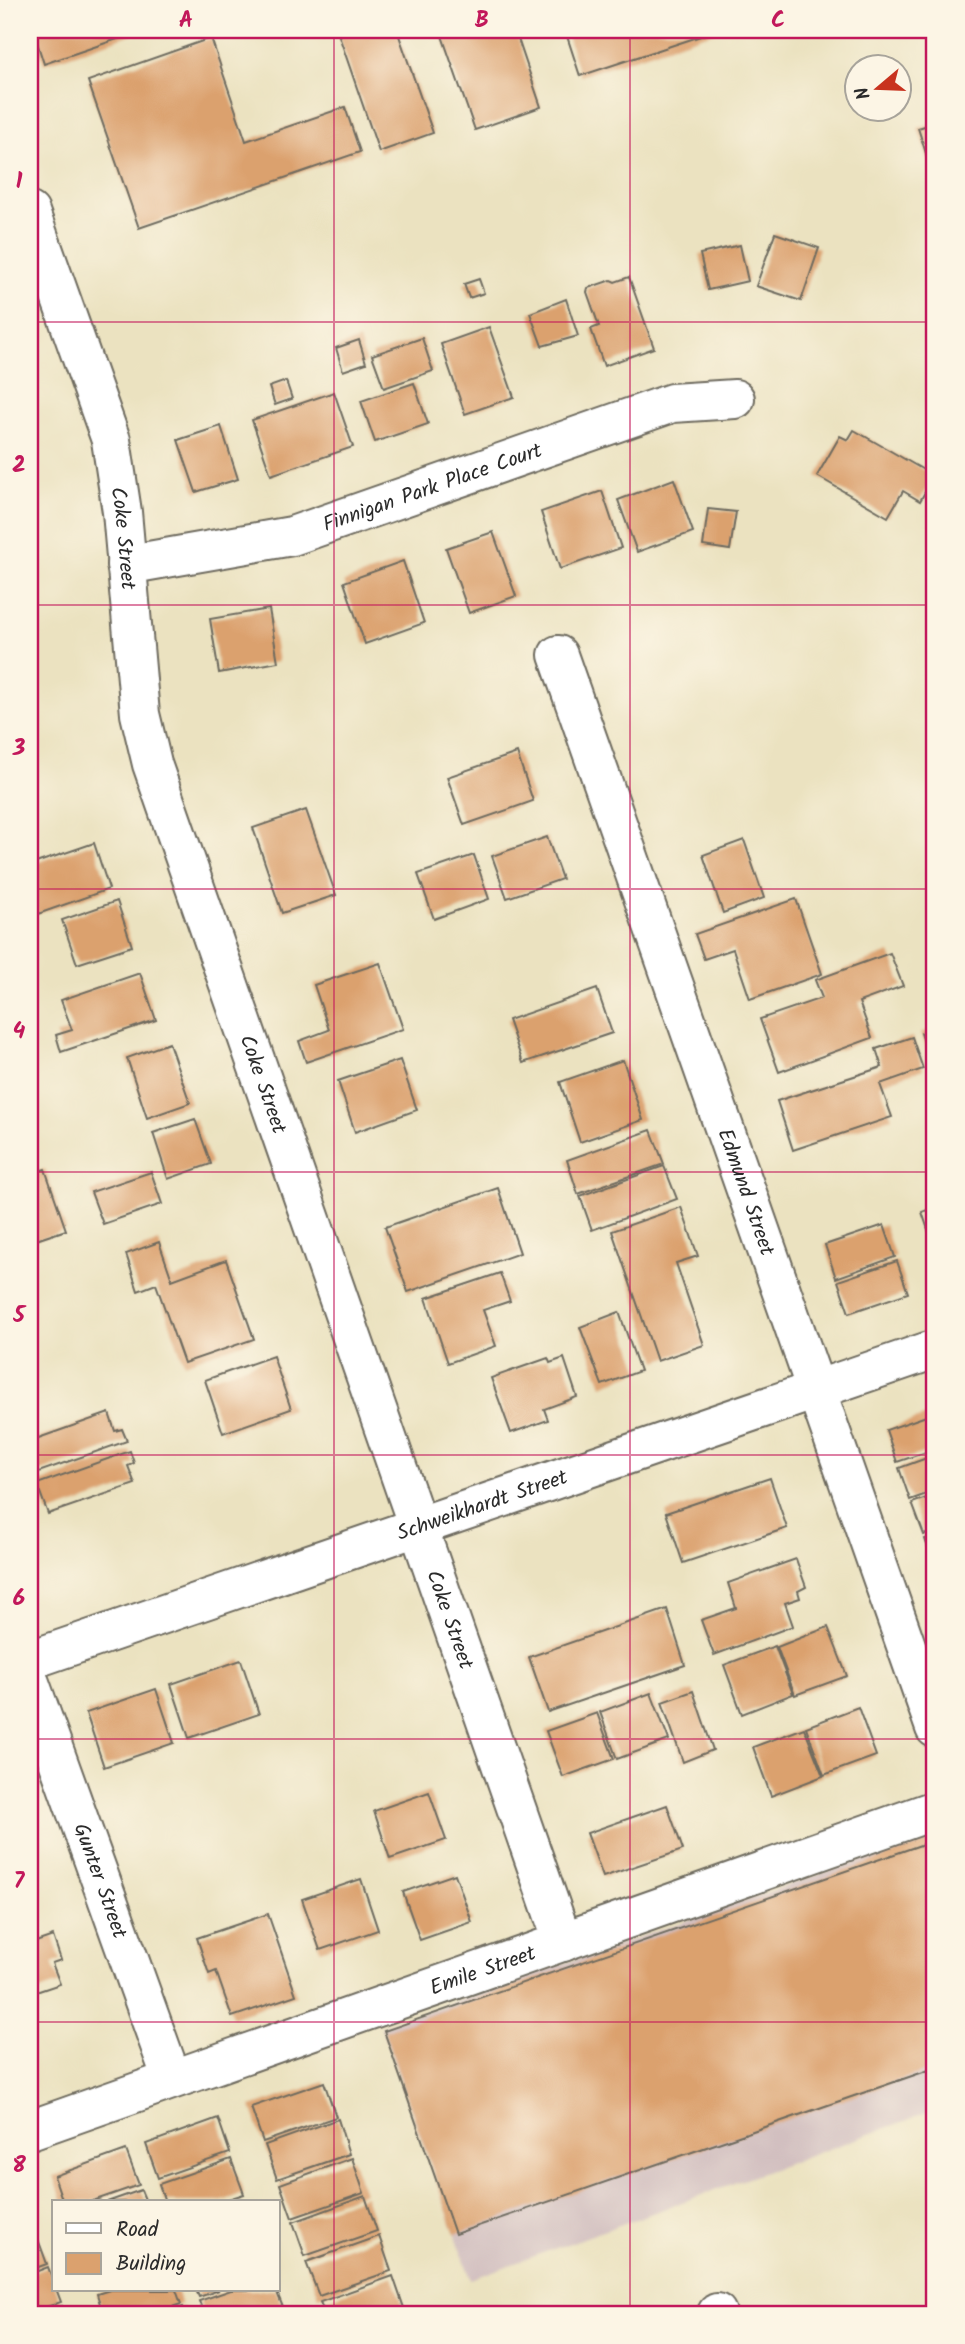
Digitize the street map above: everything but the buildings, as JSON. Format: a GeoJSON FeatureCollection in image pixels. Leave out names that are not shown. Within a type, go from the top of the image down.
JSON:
{"type":"FeatureCollection","features":[{"type":"Feature","properties":{"kind":"street","name":"Coke Street"},"geometry":{"type":"LineString","coordinates":[[30,212],[111,440],[122,512],[140,714],[152,764],[563,1941]]}},
{"type":"Feature","properties":{"kind":"street","name":"Finnigan Park Place Court"},"geometry":{"type":"LineString","coordinates":[[127,565],[292,536],[672,403],[734,399]]}},
{"type":"Feature","properties":{"kind":"street","name":"Edmund Street"},"geometry":{"type":"LineString","coordinates":[[558,654],[935,1728]]}},
{"type":"Feature","properties":{"kind":"street","name":"Schweikhardt Street"},"geometry":{"type":"LineString","coordinates":[[30,1660],[935,1349]]}},
{"type":"Feature","properties":{"kind":"street","name":"Gunter Street"},"geometry":{"type":"LineString","coordinates":[[30,1683],[172,2079]]}},
{"type":"Feature","properties":{"kind":"street","name":"Emile Street"},"geometry":{"type":"LineString","coordinates":[[30,2130],[935,1810]]}},
{"type":"Feature","properties":{"kind":"shaded area"},"geometry":{"type":"Polygon","coordinates":[[[935,1834],[935,2110],[471,2279],[381,2027],[935,1834]]]}}]}
